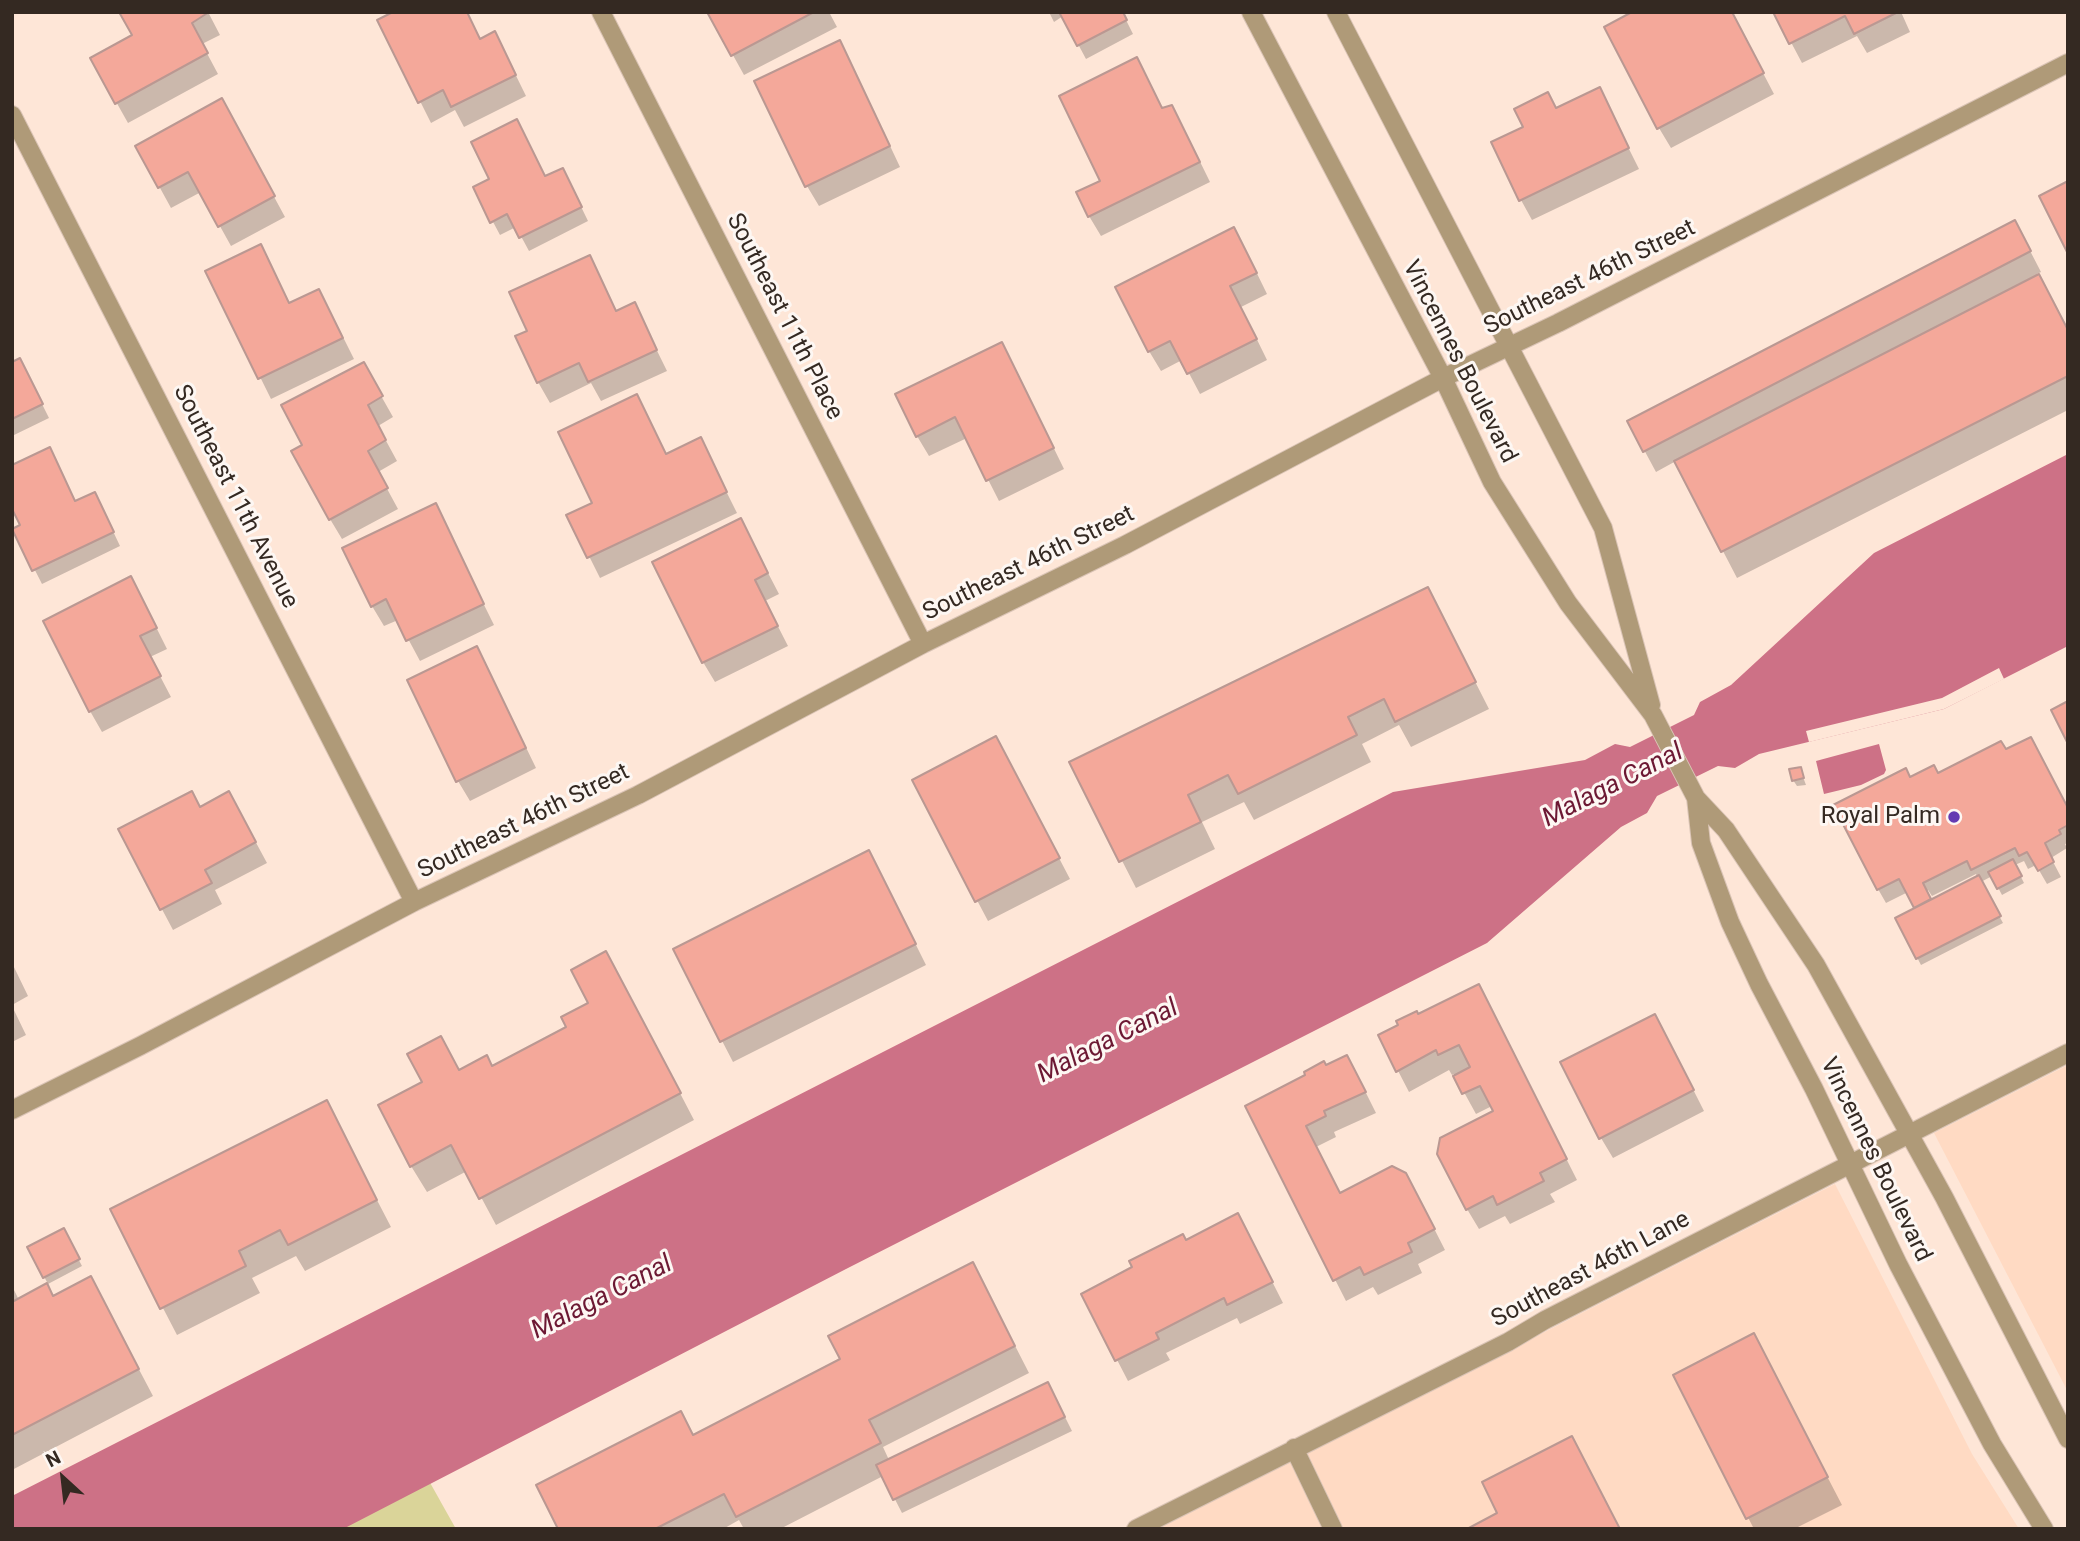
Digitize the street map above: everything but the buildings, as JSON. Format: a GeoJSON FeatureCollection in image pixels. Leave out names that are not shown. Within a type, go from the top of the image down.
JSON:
{"type":"FeatureCollection","features":[{"type":"Feature","properties":{"kind":"street","name":"Southeast 11th Place"},"geometry":{"type":"LineString","coordinates":[[601,12],[923,644]]}},
{"type":"Feature","properties":{"kind":"street","name":"Vincennes Boulevard"},"geometry":{"type":"LineString","coordinates":[[1251,12],[1443,378],[1492,482],[1568,603],[1653,715],[1696,798],[1726,830],[1816,965],[1944,1197],[2068,1439]]}},
{"type":"Feature","properties":{"kind":"street","name":"Vincennes Boulevard"},"geometry":{"type":"LineString","coordinates":[[1336,12],[1603,528],[1653,715]]}},
{"type":"Feature","properties":{"kind":"street","name":"Southeast 46th Street"},"geometry":{"type":"LineString","coordinates":[[12,1110],[414,902],[615,806],[923,644],[1125,545],[1443,378],[1570,317],[2068,63]]}},
{"type":"Feature","properties":{"kind":"street","name":"Southeast 11th Avenue"},"geometry":{"type":"LineString","coordinates":[[12,115],[414,902]]}},
{"type":"Feature","properties":{"kind":"street","name":"Vincennes Boulevard"},"geometry":{"type":"LineString","coordinates":[[1696,798],[1701,843],[1730,922],[1849,1164],[1992,1444],[2044,1529]]}},
{"type":"Feature","properties":{"kind":"street","name":"Southeast 46th Lane"},"geometry":{"type":"LineString","coordinates":[[1136,1529],[1508,1342],[1545,1320],[2068,1053]]}},
{"type":"Feature","properties":{"kind":"street"},"geometry":{"type":"LineString","coordinates":[[1294,1448],[1334,1529]]}},
{"type":"Feature","properties":{"kind":"shaded area"},"geometry":{"type":"Polygon","coordinates":[[[2068,1065],[2068,1392],[1934,1133],[2068,1065]]]}},
{"type":"Feature","properties":{"kind":"shaded area"},"geometry":{"type":"Polygon","coordinates":[[[1835,1184],[1972,1454],[2019,1529],[1158,1529],[1835,1184]]]}},
{"type":"Feature","properties":{"kind":"shaded area"},"geometry":{"type":"Polygon","coordinates":[[[424,1472],[456,1529],[316,1529],[424,1472]]]}},
{"type":"Feature","properties":{"kind":"water","name":"Malaga Canal"},"geometry":{"type":"Polygon","coordinates":[[[2068,454],[2068,646],[1944,709],[1759,754],[1735,768],[1718,766],[1657,796],[1647,813],[1621,827],[1487,943],[343,1529],[12,1529],[12,1496],[1393,792],[1585,760],[1615,744],[1630,747],[1694,715],[1700,702],[1731,685],[1874,553],[2068,454]]]}},
{"type":"Feature","properties":{"kind":"water"},"geometry":{"type":"Polygon","coordinates":[[[1879,744],[1886,770],[1884,774],[1861,785],[1824,794],[1816,761],[1879,744]]]}},
{"type":"Feature","properties":{"kind":"pier"},"geometry":{"type":"Polygon","coordinates":[[[1999,668],[2004,679],[1944,709],[1809,742],[1806,731],[1942,698],[1999,668]]]}},
{"type":"Feature","properties":{"kind":"place","name":"Royal Palm"},"geometry":{"type":"Point","coordinates":[1954,817]}}]}
